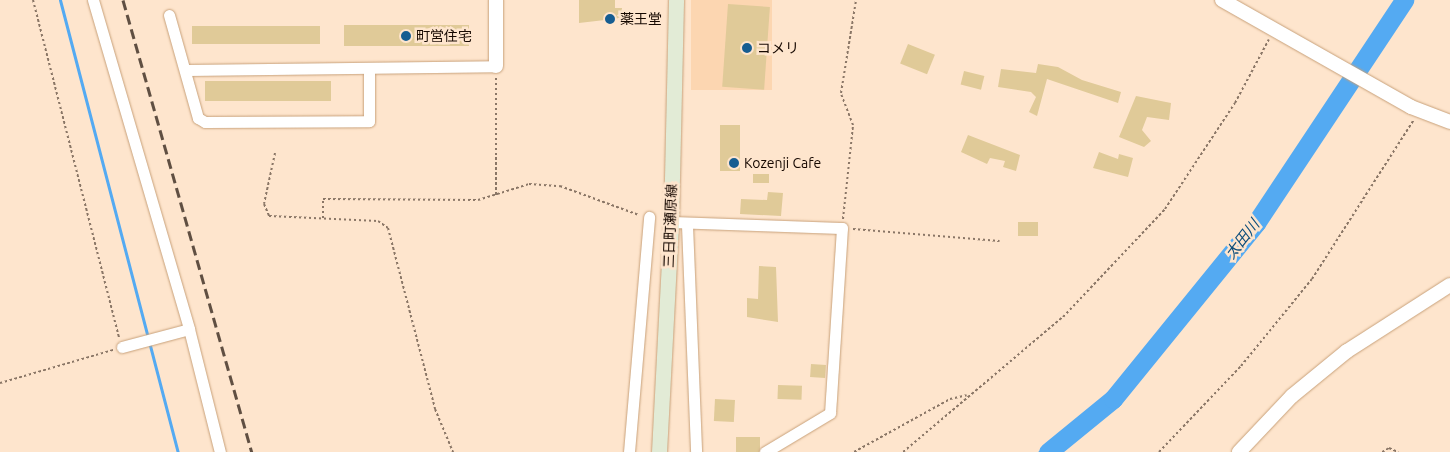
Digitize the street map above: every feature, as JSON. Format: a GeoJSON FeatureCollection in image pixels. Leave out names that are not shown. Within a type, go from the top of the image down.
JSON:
{"type":"FeatureCollection","features":[{"type":"Feature","properties":{"kind":"main road","name":"三日町瀬原線"},"geometry":{"type":"LineString","coordinates":[[659,452],[672,222],[676,0]]}},
{"type":"Feature","properties":{"kind":"street"},"geometry":{"type":"LineString","coordinates":[[93,0],[220,452]]}},
{"type":"Feature","properties":{"kind":"street"},"geometry":{"type":"LineString","coordinates":[[187,70],[496,66],[496,0]]}},
{"type":"Feature","properties":{"kind":"street"},"geometry":{"type":"LineString","coordinates":[[1222,0],[1415,109],[1450,122]]}},
{"type":"Feature","properties":{"kind":"street"},"geometry":{"type":"LineString","coordinates":[[169,15],[187,70],[198,118],[205,122],[369,121],[369,68]]}},
{"type":"Feature","properties":{"kind":"street"},"geometry":{"type":"LineString","coordinates":[[629,452],[649,217]]}},
{"type":"Feature","properties":{"kind":"street"},"geometry":{"type":"LineString","coordinates":[[672,222],[687,225],[842,228],[830,413],[765,452]]}},
{"type":"Feature","properties":{"kind":"street"},"geometry":{"type":"LineString","coordinates":[[687,225],[696,452]]}},
{"type":"Feature","properties":{"kind":"street"},"geometry":{"type":"LineString","coordinates":[[1239,452],[1292,396],[1347,351],[1450,285]]}},
{"type":"Feature","properties":{"kind":"street"},"geometry":{"type":"LineString","coordinates":[[122,347],[186,330]]}},
{"type":"Feature","properties":{"kind":"path"},"geometry":{"type":"LineString","coordinates":[[0,383],[122,347],[33,0]]}},
{"type":"Feature","properties":{"kind":"path"},"geometry":{"type":"LineString","coordinates":[[856,0],[841,92],[853,125],[842,228],[1000,241]]}},
{"type":"Feature","properties":{"kind":"path"},"geometry":{"type":"LineString","coordinates":[[903,452],[969,394],[1063,317],[1165,209],[1236,103],[1276,30]]}},
{"type":"Feature","properties":{"kind":"path"},"geometry":{"type":"LineString","coordinates":[[496,66],[496,195]]}},
{"type":"Feature","properties":{"kind":"path"},"geometry":{"type":"LineString","coordinates":[[1159,452],[1241,366],[1312,279],[1415,109]]}},
{"type":"Feature","properties":{"kind":"path"},"geometry":{"type":"LineString","coordinates":[[275,153],[264,204],[269,216],[378,221],[388,228],[436,409],[453,452]]}},
{"type":"Feature","properties":{"kind":"path"},"geometry":{"type":"LineString","coordinates":[[323,218],[323,199],[478,200],[529,184],[560,186],[614,209],[649,217]]}},
{"type":"Feature","properties":{"kind":"path"},"geometry":{"type":"LineString","coordinates":[[854,452],[950,399],[969,394]]}},
{"type":"Feature","properties":{"kind":"path"},"geometry":{"type":"LineString","coordinates":[[1382,452],[1389,448],[1398,452]]}},
{"type":"Feature","properties":{"kind":"shaded area"},"geometry":{"type":"Polygon","coordinates":[[[691,0],[772,0],[772,90],[691,90],[691,0]]]}},
{"type":"Feature","properties":{"kind":"water"},"geometry":{"type":"Polygon","coordinates":[[[1094,416],[1056,452],[1038,452],[1094,416]]]}},
{"type":"Feature","properties":{"kind":"building"},"geometry":{"type":"Polygon","coordinates":[[[579,0],[615,0],[615,8],[622,8],[622,18],[579,23],[579,0]]]}},
{"type":"Feature","properties":{"kind":"building"},"geometry":{"type":"Polygon","coordinates":[[[728,4],[770,7],[764,90],[722,87],[728,4]]]}},
{"type":"Feature","properties":{"kind":"building","name":"町営住宅"},"geometry":{"type":"Polygon","coordinates":[[[344,25],[469,25],[469,46],[344,46],[344,25]]]}},
{"type":"Feature","properties":{"kind":"building"},"geometry":{"type":"Polygon","coordinates":[[[192,26],[320,26],[320,44],[192,44],[192,26]]]}},
{"type":"Feature","properties":{"kind":"building"},"geometry":{"type":"Polygon","coordinates":[[[908,44],[935,55],[927,74],[900,63],[908,44]]]}},
{"type":"Feature","properties":{"kind":"building"},"geometry":{"type":"Polygon","coordinates":[[[1038,64],[1058,67],[1082,80],[1121,92],[1118,103],[1047,79],[1037,116],[1029,112],[1036,97],[1031,92],[998,87],[1001,69],[1036,73],[1038,64]]]}},
{"type":"Feature","properties":{"kind":"building"},"geometry":{"type":"Polygon","coordinates":[[[964,71],[984,76],[981,90],[961,85],[964,71]]]}},
{"type":"Feature","properties":{"kind":"building"},"geometry":{"type":"Polygon","coordinates":[[[205,81],[331,81],[331,101],[205,101],[205,81]]]}},
{"type":"Feature","properties":{"kind":"building"},"geometry":{"type":"Polygon","coordinates":[[[1136,96],[1171,103],[1169,120],[1147,117],[1142,130],[1151,141],[1144,147],[1119,137],[1136,96]]]}},
{"type":"Feature","properties":{"kind":"building"},"geometry":{"type":"Polygon","coordinates":[[[720,125],[740,125],[740,171],[720,171],[720,125]]]}},
{"type":"Feature","properties":{"kind":"building"},"geometry":{"type":"Polygon","coordinates":[[[968,135],[1020,155],[1016,171],[1003,167],[1005,161],[990,158],[987,164],[961,152],[968,135]]]}},
{"type":"Feature","properties":{"kind":"building"},"geometry":{"type":"Polygon","coordinates":[[[1099,152],[1118,159],[1119,154],[1133,158],[1128,177],[1093,168],[1099,152]]]}},
{"type":"Feature","properties":{"kind":"building"},"geometry":{"type":"Polygon","coordinates":[[[753,174],[769,174],[769,183],[753,183],[753,174]]]}},
{"type":"Feature","properties":{"kind":"building"},"geometry":{"type":"Polygon","coordinates":[[[768,192],[783,193],[781,216],[740,214],[741,199],[767,200],[768,192]]]}},
{"type":"Feature","properties":{"kind":"building"},"geometry":{"type":"Polygon","coordinates":[[[1018,222],[1038,222],[1038,236],[1018,236],[1018,222]]]}},
{"type":"Feature","properties":{"kind":"building"},"geometry":{"type":"Polygon","coordinates":[[[759,266],[776,267],[778,322],[747,317],[747,298],[758,299],[759,266]]]}},
{"type":"Feature","properties":{"kind":"building"},"geometry":{"type":"Polygon","coordinates":[[[811,364],[826,365],[825,378],[810,377],[811,364]]]}},
{"type":"Feature","properties":{"kind":"building"},"geometry":{"type":"Polygon","coordinates":[[[778,385],[802,386],[801,400],[778,399],[778,385]]]}},
{"type":"Feature","properties":{"kind":"building"},"geometry":{"type":"Polygon","coordinates":[[[715,399],[735,400],[734,422],[714,421],[715,399]]]}},
{"type":"Feature","properties":{"kind":"building"},"geometry":{"type":"Polygon","coordinates":[[[736,437],[760,437],[760,452],[736,452],[736,437]]]}},
{"type":"Feature","properties":{"kind":"waterway"},"geometry":{"type":"LineString","coordinates":[[60,0],[178,452]]}},
{"type":"Feature","properties":{"kind":"waterway","name":"太田川"},"geometry":{"type":"LineString","coordinates":[[1048,452],[1113,399],[1256,223],[1404,0]]}},
{"type":"Feature","properties":{"kind":"railway"},"geometry":{"type":"LineString","coordinates":[[123,0],[252,452]]}},
{"type":"Feature","properties":{"kind":"place","name":"薬王堂"},"geometry":{"type":"Point","coordinates":[610,19]}},
{"type":"Feature","properties":{"kind":"place","name":"町営住宅"},"geometry":{"type":"Point","coordinates":[406,36]}},
{"type":"Feature","properties":{"kind":"place","name":"コメリ"},"geometry":{"type":"Point","coordinates":[747,48]}},
{"type":"Feature","properties":{"kind":"place","name":"Kozenji Cafe"},"geometry":{"type":"Point","coordinates":[734,163]}}]}
